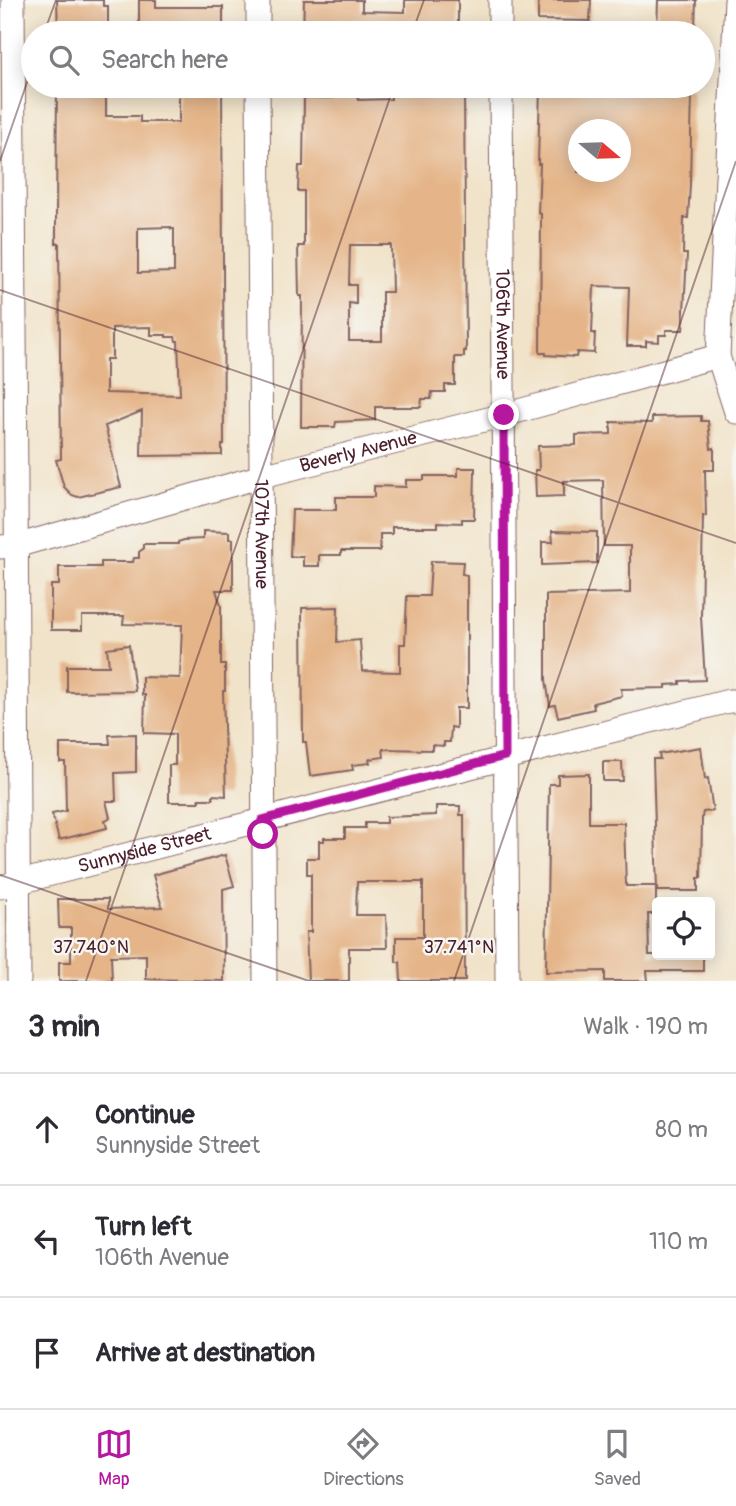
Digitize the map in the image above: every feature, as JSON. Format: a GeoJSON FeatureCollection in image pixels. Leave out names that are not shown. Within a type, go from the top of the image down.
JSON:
{"type":"FeatureCollection","features":[{"type":"Feature","properties":{"kind":"street"},"geometry":{"type":"LineString","coordinates":[[13,0],[8,547],[9,885],[19,981]]}},
{"type":"Feature","properties":{"kind":"street"},"geometry":{"type":"LineString","coordinates":[[258,0],[258,21]]}},
{"type":"Feature","properties":{"kind":"street"},"geometry":{"type":"LineString","coordinates":[[500,0],[500,21]]}},
{"type":"Feature","properties":{"kind":"street"},"geometry":{"type":"LineString","coordinates":[[736,0],[718,356],[736,412]]}},
{"type":"Feature","properties":{"kind":"street","name":"107th Avenue"},"geometry":{"type":"LineString","coordinates":[[258,98],[265,981]]}},
{"type":"Feature","properties":{"kind":"street","name":"106th Avenue"},"geometry":{"type":"LineString","coordinates":[[501,98],[507,981]]}},
{"type":"Feature","properties":{"kind":"street","name":"Beverly Avenue"},"geometry":{"type":"LineString","coordinates":[[8,547],[262,476],[504,415],[718,356]]}},
{"type":"Feature","properties":{"kind":"street","name":"Sunnyside Street"},"geometry":{"type":"LineString","coordinates":[[9,885],[505,756],[736,701]]}},
{"type":"Feature","properties":{"kind":"building"},"geometry":{"type":"Polygon","coordinates":[[[57,0],[103,0],[103,6],[108,6],[108,21],[58,21],[57,0]]]}},
{"type":"Feature","properties":{"kind":"building"},"geometry":{"type":"Polygon","coordinates":[[[139,0],[156,0],[156,7],[223,7],[223,21],[139,21],[139,0]]]}},
{"type":"Feature","properties":{"kind":"building"},"geometry":{"type":"Polygon","coordinates":[[[304,0],[362,0],[362,11],[405,12],[405,0],[458,0],[458,21],[303,21],[304,0]]]}},
{"type":"Feature","properties":{"kind":"building"},"geometry":{"type":"Polygon","coordinates":[[[538,0],[591,0],[590,21],[538,20],[538,0]]]}},
{"type":"Feature","properties":{"kind":"building"},"geometry":{"type":"Polygon","coordinates":[[[658,0],[696,0],[695,21],[657,21],[658,0]]]}},
{"type":"Feature","properties":{"kind":"building"},"geometry":{"type":"Polygon","coordinates":[[[57,98],[106,98],[106,116],[140,116],[140,122],[179,122],[179,98],[222,98],[222,455],[141,456],[142,411],[105,426],[121,487],[78,497],[64,487],[56,460],[61,459],[59,243],[56,243],[57,98]],[[138,228],[138,273],[174,272],[174,229],[138,228]],[[151,327],[112,328],[112,359],[106,359],[106,393],[180,395],[178,341],[175,337],[166,335],[151,335],[151,327]]]}},
{"type":"Feature","properties":{"kind":"building"},"geometry":{"type":"Polygon","coordinates":[[[304,98],[464,98],[466,351],[464,357],[455,357],[455,385],[445,385],[445,392],[432,392],[431,399],[422,399],[421,407],[375,407],[375,420],[336,422],[335,427],[301,427],[302,296],[299,296],[298,246],[304,246],[304,191],[298,191],[299,166],[303,166],[304,98]],[[350,245],[349,285],[356,285],[356,304],[349,303],[349,341],[382,341],[382,292],[392,292],[391,245],[350,245]]]}},
{"type":"Feature","properties":{"kind":"building"},"geometry":{"type":"Polygon","coordinates":[[[540,98],[692,98],[688,218],[684,218],[683,254],[687,254],[683,330],[666,330],[666,335],[659,335],[659,342],[646,341],[646,346],[627,346],[629,287],[594,286],[594,353],[577,352],[576,357],[540,353],[541,214],[538,213],[540,98]]]}},
{"type":"Feature","properties":{"kind":"building"},"geometry":{"type":"Polygon","coordinates":[[[701,416],[701,421],[708,421],[711,449],[714,448],[714,470],[705,470],[706,516],[703,516],[701,617],[705,680],[680,681],[680,684],[666,685],[666,688],[621,689],[622,696],[593,703],[594,709],[558,717],[555,705],[550,706],[546,680],[546,595],[630,593],[630,546],[604,546],[603,480],[564,481],[564,496],[536,497],[538,446],[576,445],[576,435],[611,434],[611,422],[652,423],[652,417],[701,416]]]}},
{"type":"Feature","properties":{"kind":"building"},"geometry":{"type":"Polygon","coordinates":[[[458,468],[475,468],[474,519],[462,519],[462,523],[438,522],[438,527],[392,527],[392,534],[380,534],[380,551],[341,551],[341,555],[319,555],[319,566],[303,566],[303,557],[290,557],[292,510],[336,510],[336,497],[374,497],[374,486],[406,487],[406,480],[424,480],[424,476],[458,476],[458,468]]]}},
{"type":"Feature","properties":{"kind":"building"},"geometry":{"type":"Polygon","coordinates":[[[203,531],[229,532],[229,539],[233,539],[233,590],[216,590],[221,606],[221,665],[225,665],[223,691],[226,796],[213,795],[213,799],[199,799],[199,802],[169,802],[169,765],[175,765],[175,734],[144,733],[145,695],[142,695],[142,677],[180,678],[182,625],[123,624],[124,616],[82,616],[82,630],[51,630],[51,585],[59,585],[59,567],[101,567],[101,562],[133,562],[134,558],[139,558],[143,544],[178,544],[184,540],[203,539],[203,531]]]}},
{"type":"Feature","properties":{"kind":"building"},"geometry":{"type":"Polygon","coordinates":[[[552,531],[597,532],[597,563],[542,565],[542,542],[553,542],[552,531]]]}},
{"type":"Feature","properties":{"kind":"building"},"geometry":{"type":"Polygon","coordinates":[[[431,561],[463,562],[462,574],[467,575],[467,708],[456,708],[456,728],[451,727],[450,742],[444,742],[444,746],[432,745],[432,750],[383,749],[384,757],[369,759],[370,763],[352,765],[353,770],[310,776],[306,742],[303,742],[302,608],[338,607],[337,642],[360,640],[362,671],[400,672],[400,644],[405,644],[407,596],[429,596],[431,561]]]}},
{"type":"Feature","properties":{"kind":"building"},"geometry":{"type":"Polygon","coordinates":[[[129,645],[135,691],[67,692],[67,666],[109,666],[107,648],[129,645]]]}},
{"type":"Feature","properties":{"kind":"building"},"geometry":{"type":"Polygon","coordinates":[[[136,734],[136,772],[115,773],[116,801],[106,801],[110,818],[105,820],[107,828],[59,840],[52,814],[66,811],[65,762],[60,762],[60,744],[110,744],[109,735],[136,734]]]}},
{"type":"Feature","properties":{"kind":"building"},"geometry":{"type":"Polygon","coordinates":[[[701,747],[713,811],[703,812],[702,817],[701,878],[698,878],[698,891],[657,891],[653,759],[660,759],[659,754],[701,747]]]}},
{"type":"Feature","properties":{"kind":"building"},"geometry":{"type":"Polygon","coordinates":[[[603,762],[622,762],[623,781],[603,781],[603,762]]]}},
{"type":"Feature","properties":{"kind":"building"},"geometry":{"type":"Polygon","coordinates":[[[589,774],[589,823],[624,823],[626,886],[656,886],[656,897],[652,897],[652,914],[648,914],[649,955],[652,955],[652,960],[703,960],[703,971],[647,971],[648,981],[605,981],[605,971],[546,972],[549,784],[558,784],[558,775],[589,774]]]}},
{"type":"Feature","properties":{"kind":"building"},"geometry":{"type":"Polygon","coordinates":[[[436,806],[460,806],[460,815],[464,815],[465,981],[401,981],[400,962],[396,962],[396,937],[423,937],[423,882],[357,882],[356,915],[386,915],[387,948],[349,948],[349,981],[308,981],[306,932],[311,932],[311,874],[307,874],[307,858],[319,858],[319,841],[324,841],[324,838],[345,838],[345,828],[365,828],[365,823],[386,823],[386,817],[436,815],[436,806]]]}},
{"type":"Feature","properties":{"kind":"building"},"geometry":{"type":"Polygon","coordinates":[[[225,855],[234,886],[223,889],[224,981],[146,979],[146,955],[111,956],[112,981],[59,981],[59,962],[71,962],[71,928],[59,928],[58,899],[108,899],[108,909],[162,907],[153,875],[225,855]]]}},
{"type":"Feature","properties":{"kind":"route"},"geometry":{"type":"LineString","coordinates":[[263,834],[262,820],[505,756],[504,415]]}}]}
